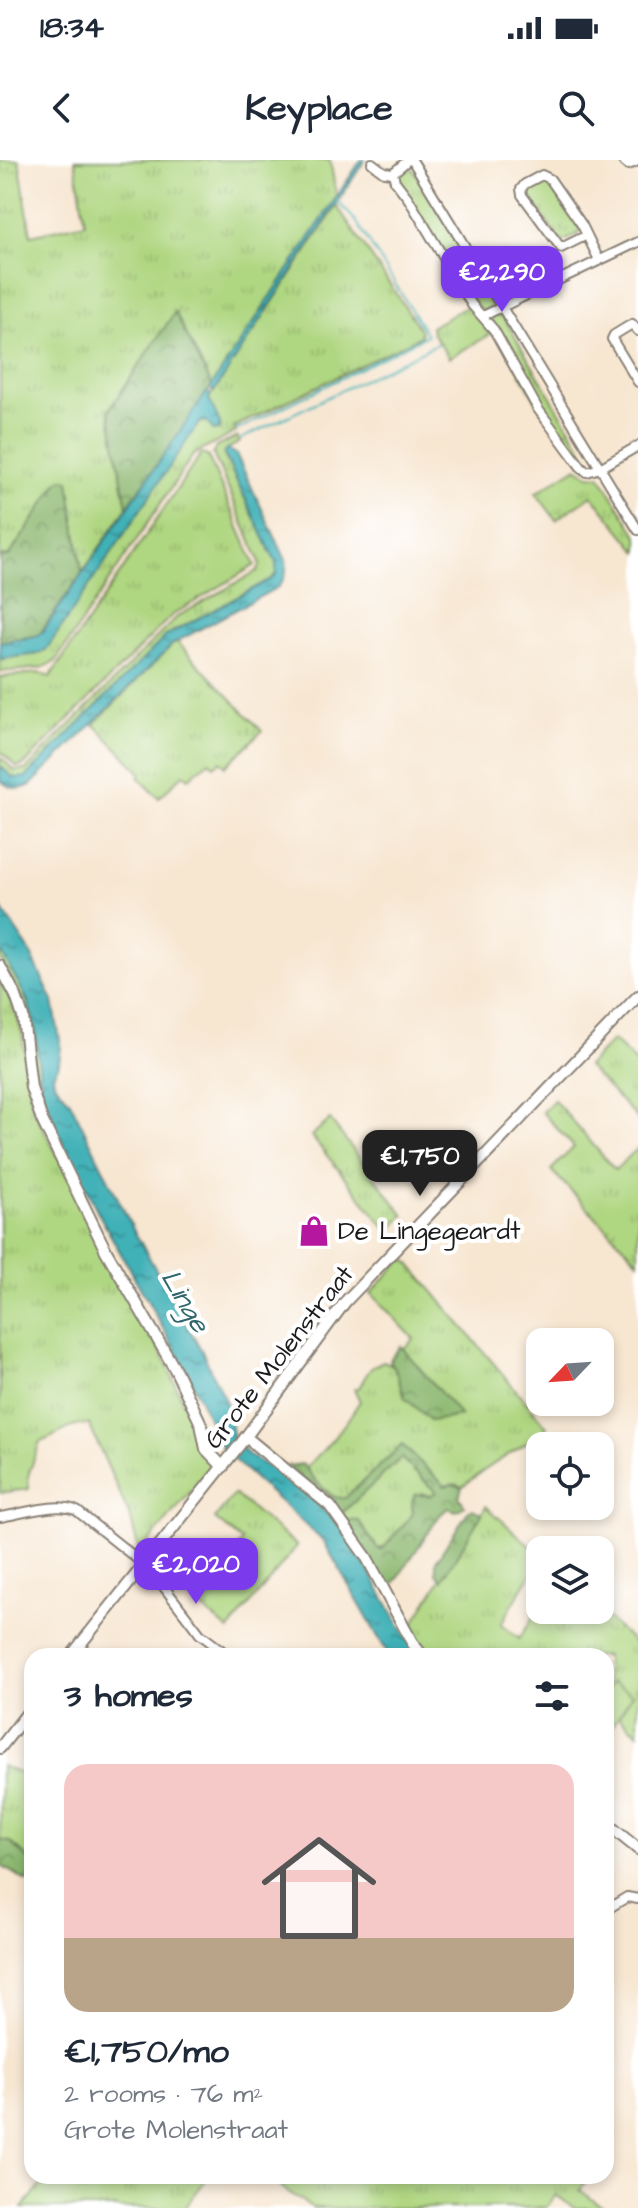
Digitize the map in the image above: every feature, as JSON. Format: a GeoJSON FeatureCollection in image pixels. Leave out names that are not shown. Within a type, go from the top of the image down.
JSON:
{"type":"FeatureCollection","features":[{"type":"Feature","properties":{"kind":"street"},"geometry":{"type":"LineString","coordinates":[[372,163],[384,172],[393,173],[410,160],[503,306],[638,530]]}},
{"type":"Feature","properties":{"kind":"street"},"geometry":{"type":"LineString","coordinates":[[622,160],[628,165],[638,161]]}},
{"type":"Feature","properties":{"kind":"street"},"geometry":{"type":"LineString","coordinates":[[393,173],[472,305],[494,330],[538,409],[587,472],[638,446]]}},
{"type":"Feature","properties":{"kind":"street"},"geometry":{"type":"LineString","coordinates":[[585,236],[561,248],[522,195],[521,189],[542,175],[550,179],[582,225],[599,260]]}},
{"type":"Feature","properties":{"kind":"street"},"geometry":{"type":"LineString","coordinates":[[483,316],[638,242]]}},
{"type":"Feature","properties":{"kind":"street"},"geometry":{"type":"LineString","coordinates":[[638,331],[632,324],[612,339],[638,382]]}},
{"type":"Feature","properties":{"kind":"street"},"geometry":{"type":"LineString","coordinates":[[0,966],[23,1017],[31,1088],[42,1120],[106,1251],[176,1371],[201,1424],[206,1449],[225,1463]]}},
{"type":"Feature","properties":{"kind":"street","name":"Grote Molenstraat"},"geometry":{"type":"LineString","coordinates":[[77,1648],[244,1440],[345,1302],[638,996]]}},
{"type":"Feature","properties":{"kind":"street"},"geometry":{"type":"LineString","coordinates":[[244,1440],[330,1506],[367,1558],[416,1648]]}},
{"type":"Feature","properties":{"kind":"street"},"geometry":{"type":"LineString","coordinates":[[0,1517],[69,1507],[144,1564],[200,1634],[218,1648]]}},
{"type":"Feature","properties":{"kind":"street"},"geometry":{"type":"LineString","coordinates":[[0,1748],[24,1717]]}},
{"type":"Feature","properties":{"kind":"street"},"geometry":{"type":"LineString","coordinates":[[614,1829],[637,1845]]}},
{"type":"Feature","properties":{"kind":"street"},"geometry":{"type":"LineString","coordinates":[[614,1905],[627,1897],[638,1899]]}},
{"type":"Feature","properties":{"kind":"green space"},"geometry":{"type":"Polygon","coordinates":[[[0,160],[19,160],[31,235],[85,223],[75,160],[330,160],[337,199],[212,386],[175,313],[109,410],[127,507],[82,573],[69,482],[66,479],[60,480],[9,556],[0,557],[0,160]]]}},
{"type":"Feature","properties":{"kind":"green space"},"geometry":{"type":"Polygon","coordinates":[[[407,165],[411,166],[492,298],[491,308],[482,311],[475,304],[398,182],[397,175],[407,165]]]}},
{"type":"Feature","properties":{"kind":"green space"},"geometry":{"type":"Polygon","coordinates":[[[540,179],[547,181],[580,227],[579,234],[565,241],[559,240],[527,192],[529,185],[540,179]]]}},
{"type":"Feature","properties":{"kind":"green space"},"geometry":{"type":"Polygon","coordinates":[[[337,206],[420,329],[421,336],[234,427],[236,432],[193,455],[55,662],[41,668],[0,672],[0,659],[38,654],[199,423],[207,421],[214,431],[221,427],[208,399],[337,206]]]}},
{"type":"Feature","properties":{"kind":"green space"},"geometry":{"type":"Polygon","coordinates":[[[469,305],[493,333],[449,358],[431,327],[469,305]]]}},
{"type":"Feature","properties":{"kind":"green space"},"geometry":{"type":"Polygon","coordinates":[[[175,312],[212,386],[127,507],[109,410],[175,312]]]}},
{"type":"Feature","properties":{"kind":"green space"},"geometry":{"type":"Polygon","coordinates":[[[496,314],[504,318],[592,466],[587,468],[583,465],[543,413],[491,321],[491,316],[496,314]]]}},
{"type":"Feature","properties":{"kind":"green space"},"geometry":{"type":"Polygon","coordinates":[[[237,437],[240,442],[227,449],[224,455],[276,563],[276,574],[167,635],[26,777],[11,776],[0,766],[0,757],[14,770],[26,770],[177,617],[257,571],[259,559],[213,454],[216,447],[237,437]]]}},
{"type":"Feature","properties":{"kind":"green space"},"geometry":{"type":"Polygon","coordinates":[[[201,454],[208,456],[255,565],[171,616],[24,765],[17,767],[0,751],[0,677],[38,673],[50,677],[201,454]]]}},
{"type":"Feature","properties":{"kind":"green space"},"geometry":{"type":"Polygon","coordinates":[[[577,467],[589,475],[600,476],[638,537],[638,552],[592,495],[556,520],[536,493],[577,467]]]}},
{"type":"Feature","properties":{"kind":"green space"},"geometry":{"type":"Polygon","coordinates":[[[60,480],[69,481],[82,573],[39,635],[0,642],[0,557],[9,556],[60,480]]]}},
{"type":"Feature","properties":{"kind":"green space"},"geometry":{"type":"Polygon","coordinates":[[[176,641],[262,731],[226,766],[221,761],[214,766],[209,761],[189,778],[183,774],[159,798],[139,778],[141,773],[94,724],[176,641]]]}},
{"type":"Feature","properties":{"kind":"green space"},"geometry":{"type":"Polygon","coordinates":[[[0,950],[30,1010],[40,1077],[33,1071],[24,1005],[0,959],[0,950]]]}},
{"type":"Feature","properties":{"kind":"green space"},"geometry":{"type":"Polygon","coordinates":[[[0,980],[22,1033],[32,1107],[166,1362],[205,1455],[211,1462],[210,1469],[146,1545],[138,1548],[131,1519],[89,1424],[69,1428],[40,1442],[28,1476],[29,1489],[0,1493],[0,980]]]}},
{"type":"Feature","properties":{"kind":"green space"},"geometry":{"type":"Polygon","coordinates":[[[613,1040],[638,1065],[638,1119],[587,1066],[613,1040]]]}},
{"type":"Feature","properties":{"kind":"green space"},"geometry":{"type":"Polygon","coordinates":[[[554,1100],[615,1170],[638,1148],[638,1261],[551,1170],[574,1147],[542,1112],[554,1100]]]}},
{"type":"Feature","properties":{"kind":"green space"},"geometry":{"type":"Polygon","coordinates":[[[330,1120],[404,1215],[389,1232],[311,1136],[330,1120]]]}},
{"type":"Feature","properties":{"kind":"green space"},"geometry":{"type":"Polygon","coordinates":[[[404,1257],[526,1402],[526,1416],[538,1416],[547,1427],[541,1432],[526,1432],[526,1444],[462,1487],[457,1484],[445,1486],[402,1445],[346,1498],[336,1499],[312,1478],[306,1467],[348,1419],[360,1401],[354,1389],[359,1388],[374,1366],[384,1361],[394,1366],[405,1398],[445,1419],[460,1416],[403,1349],[414,1339],[371,1293],[404,1257]]]}},
{"type":"Feature","properties":{"kind":"green space"},"geometry":{"type":"Polygon","coordinates":[[[401,1346],[461,1416],[431,1421],[405,1398],[390,1362],[401,1346]]]}},
{"type":"Feature","properties":{"kind":"green space"},"geometry":{"type":"Polygon","coordinates":[[[402,1445],[445,1486],[462,1487],[459,1497],[465,1506],[456,1511],[448,1508],[440,1515],[389,1591],[346,1520],[359,1521],[378,1549],[382,1550],[413,1514],[415,1494],[430,1496],[436,1492],[401,1458],[341,1514],[287,1466],[302,1464],[326,1491],[338,1498],[345,1498],[402,1445]]]}},
{"type":"Feature","properties":{"kind":"green space"},"geometry":{"type":"Polygon","coordinates":[[[401,1458],[436,1492],[430,1496],[421,1493],[412,1502],[413,1514],[385,1547],[378,1549],[359,1522],[346,1520],[341,1514],[401,1458]]]}},
{"type":"Feature","properties":{"kind":"green space"},"geometry":{"type":"Polygon","coordinates":[[[234,1494],[297,1546],[229,1630],[198,1605],[242,1541],[215,1519],[234,1494]]]}},
{"type":"Feature","properties":{"kind":"green space"},"geometry":{"type":"Polygon","coordinates":[[[486,1506],[526,1542],[526,1582],[501,1624],[519,1639],[529,1624],[614,1624],[638,1646],[638,1733],[619,1716],[632,1694],[614,1683],[614,1648],[423,1648],[410,1629],[486,1506]]]}},
{"type":"Feature","properties":{"kind":"green space"},"geometry":{"type":"Polygon","coordinates":[[[469,1510],[482,1514],[442,1580],[436,1574],[436,1561],[469,1510]]]}},
{"type":"Feature","properties":{"kind":"green space"},"geometry":{"type":"Polygon","coordinates":[[[614,1683],[632,1694],[614,1723],[614,1683]]]}},
{"type":"Feature","properties":{"kind":"green space"},"geometry":{"type":"Polygon","coordinates":[[[1,1766],[24,1774],[24,1854],[18,1848],[0,1840],[1,1766]]]}},
{"type":"Feature","properties":{"kind":"green space"},"geometry":{"type":"Polygon","coordinates":[[[0,1840],[11,1842],[24,1855],[24,1880],[0,1865],[0,1840]]]}},
{"type":"Feature","properties":{"kind":"green space"},"geometry":{"type":"Polygon","coordinates":[[[42,2184],[203,2184],[184,2208],[22,2208],[42,2184]]]}},
{"type":"Feature","properties":{"kind":"green space"},"geometry":{"type":"Polygon","coordinates":[[[276,2184],[584,2184],[580,2190],[604,2208],[574,2208],[556,2195],[546,2208],[313,2208],[276,2184]]]}},
{"type":"Feature","properties":{"kind":"water"},"geometry":{"type":"Polygon","coordinates":[[[361,160],[365,160],[214,392],[210,388],[361,160]]]}},
{"type":"Feature","properties":{"kind":"water"},"geometry":{"type":"Polygon","coordinates":[[[207,392],[211,395],[209,399],[220,423],[219,430],[214,431],[205,420],[199,423],[46,650],[0,659],[0,642],[35,637],[43,631],[207,392]]]}},
{"type":"Feature","properties":{"kind":"water"},"geometry":{"type":"Polygon","coordinates":[[[227,449],[236,454],[286,560],[286,571],[278,587],[174,643],[31,785],[19,788],[4,783],[0,780],[0,766],[14,778],[26,777],[167,635],[276,574],[276,563],[224,454],[227,449]]]}},
{"type":"Feature","properties":{"kind":"water"},"geometry":{"type":"Polygon","coordinates":[[[0,906],[28,948],[53,1001],[61,1046],[54,1082],[70,1101],[133,1229],[203,1353],[227,1405],[233,1437],[246,1453],[306,1491],[341,1527],[412,1648],[384,1648],[324,1542],[223,1450],[187,1371],[102,1220],[53,1122],[41,1088],[35,1029],[28,1001],[0,950],[0,906]]]}},
{"type":"Feature","properties":{"kind":"waterway"},"geometry":{"type":"LineString","coordinates":[[237,430],[427,335],[356,221],[338,202]]}},
{"type":"Feature","properties":{"kind":"waterway"},"geometry":{"type":"LineString","coordinates":[[241,439],[437,344]]}},
{"type":"Feature","properties":{"kind":"place","name":"De Lingegeardt"},"geometry":{"type":"Point","coordinates":[314,1231]}},
{"type":"Feature","properties":{"kind":"water label","name":"Linge"},"geometry":{"type":"Point","coordinates":[185,1301]}}]}
